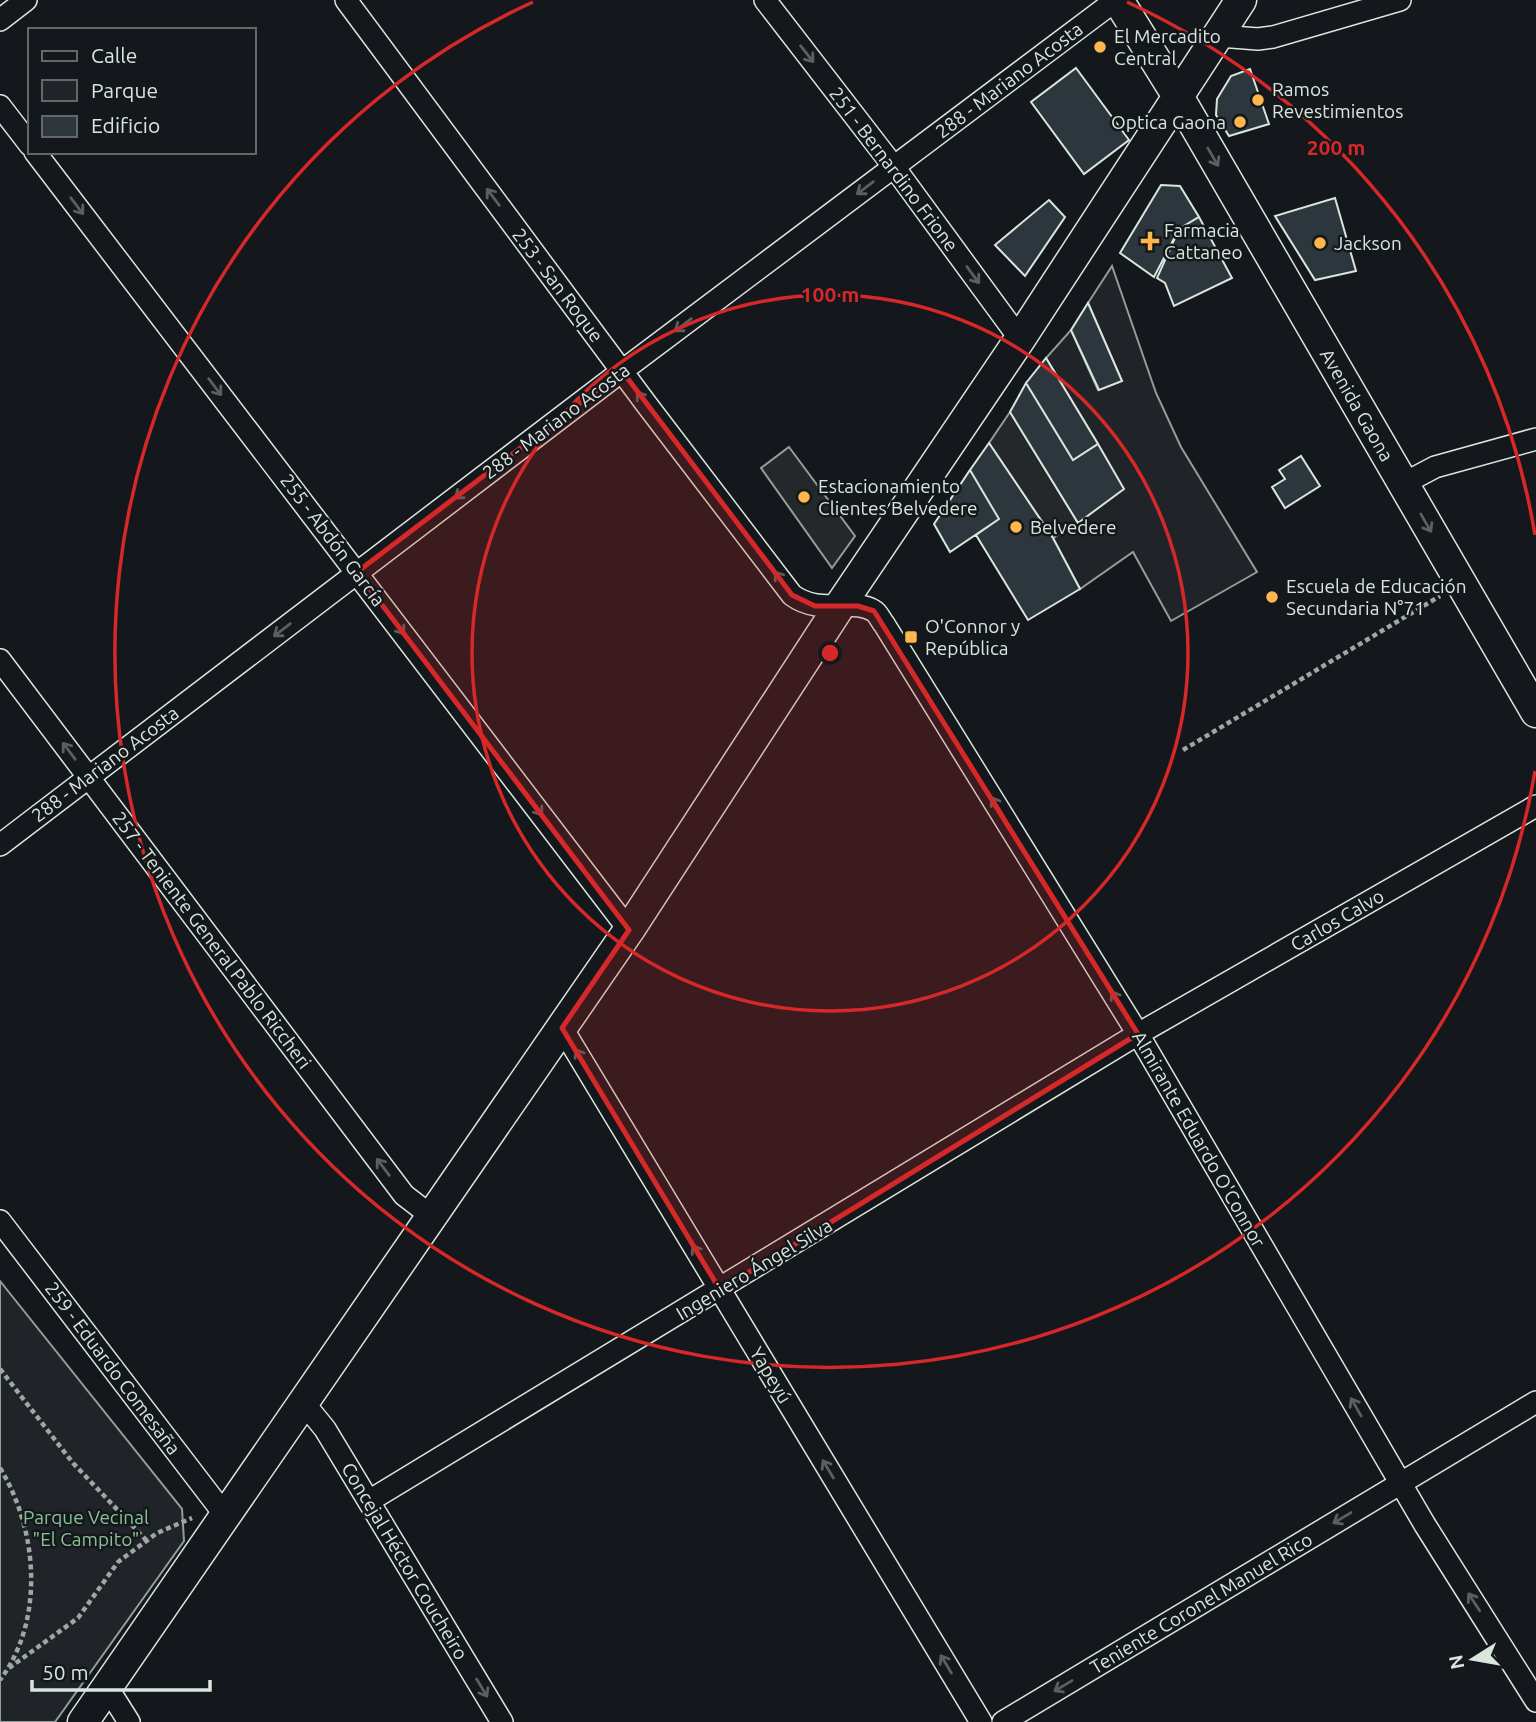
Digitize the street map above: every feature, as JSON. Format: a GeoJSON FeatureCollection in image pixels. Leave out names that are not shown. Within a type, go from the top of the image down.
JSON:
{"type":"FeatureCollection","features":[{"type":"Feature","properties":{"kind":"main road","name":"Avenida Gaona"},"geometry":{"type":"LineString","coordinates":[[1117,0],[1179,98],[1536,712]]}},
{"type":"Feature","properties":{"kind":"main road"},"geometry":{"type":"LineString","coordinates":[[83,1722],[629,930],[839,607],[1020,340],[1241,0]]}},
{"type":"Feature","properties":{"kind":"street"},"geometry":{"type":"LineString","coordinates":[[0,20],[26,0]]}},
{"type":"Feature","properties":{"kind":"street","name":"253 - San Roque"},"geometry":{"type":"LineString","coordinates":[[346,0],[792,596],[815,606],[839,607]]}},
{"type":"Feature","properties":{"kind":"street","name":"251 - Bernardino Frione"},"geometry":{"type":"LineString","coordinates":[[765,0],[894,167],[1020,340]]}},
{"type":"Feature","properties":{"kind":"street","name":"288 - Mariano Acosta"},"geometry":{"type":"LineString","coordinates":[[0,845],[622,371],[1117,0]]}},
{"type":"Feature","properties":{"kind":"street"},"geometry":{"type":"LineString","coordinates":[[1219,36],[1258,39],[1273,37],[1400,0]]}},
{"type":"Feature","properties":{"kind":"street"},"geometry":{"type":"LineString","coordinates":[[0,106],[28,142]]}},
{"type":"Feature","properties":{"kind":"street","name":"255 - Abdón García"},"geometry":{"type":"LineString","coordinates":[[37,154],[629,930]]}},
{"type":"Feature","properties":{"kind":"street"},"geometry":{"type":"LineString","coordinates":[[1403,484],[1435,467],[1536,439]]}},
{"type":"Feature","properties":{"kind":"street","name":"Almirante Eduardo O'Connor"},"geometry":{"type":"LineString","coordinates":[[839,607],[859,606],[874,611],[884,624],[1138,1034],[1400,1483],[1527,1667],[1536,1701]]}},
{"type":"Feature","properties":{"kind":"street","name":"257 - Teniente General Pablo Riccheri"},"geometry":{"type":"LineString","coordinates":[[0,660],[404,1195],[430,1215]]}},
{"type":"Feature","properties":{"kind":"street","name":"Carlos Calvo"},"geometry":{"type":"LineString","coordinates":[[1138,1034],[1536,806]]}},
{"type":"Feature","properties":{"kind":"street","name":"Yapeyú"},"geometry":{"type":"LineString","coordinates":[[562,1028],[981,1722]]}},
{"type":"Feature","properties":{"kind":"street","name":"Ingeniero Ángel Silva"},"geometry":{"type":"LineString","coordinates":[[369,1501],[1138,1034]]}},
{"type":"Feature","properties":{"kind":"street","name":"259 - Eduardo Comesaña"},"geometry":{"type":"LineString","coordinates":[[0,1221],[225,1515]]}},
{"type":"Feature","properties":{"kind":"street","name":"Concejal Héctor Coucheiro"},"geometry":{"type":"LineString","coordinates":[[303,1402],[325,1429],[502,1722]]}},
{"type":"Feature","properties":{"kind":"street","name":"Teniente Coronel Manuel Rico"},"geometry":{"type":"LineString","coordinates":[[1003,1722],[1536,1402]]}},
{"type":"Feature","properties":{"kind":"street"},"geometry":{"type":"LineString","coordinates":[[107,1687],[129,1722]]}},
{"type":"Feature","properties":{"kind":"path"},"geometry":{"type":"LineString","coordinates":[[1183,750],[1440,596]]}},
{"type":"Feature","properties":{"kind":"path"},"geometry":{"type":"LineString","coordinates":[[0,1369],[73,1463],[147,1541]]}},
{"type":"Feature","properties":{"kind":"path"},"geometry":{"type":"LineString","coordinates":[[0,1468],[22,1513],[29,1546],[31,1581],[28,1617],[20,1645],[0,1680]]}},
{"type":"Feature","properties":{"kind":"path"},"geometry":{"type":"LineString","coordinates":[[9,1668],[78,1618],[118,1562],[157,1533],[192,1517]]}},
{"type":"Feature","properties":{"kind":"highlighted area"},"geometry":{"type":"Polygon","coordinates":[[[622,371],[792,595],[815,606],[858,606],[874,611],[884,624],[1138,1034],[720,1290],[562,1028],[629,930],[357,572],[622,371]]]}},
{"type":"Feature","properties":{"kind":"green space"},"geometry":{"type":"Polygon","coordinates":[[[1112,266],[1156,393],[1181,447],[1257,572],[1171,621],[1133,552],[1080,589],[1053,538],[1078,523],[1098,444],[1046,358],[1071,330],[1098,390],[1122,381],[1088,303],[1112,266]]]}},
{"type":"Feature","properties":{"kind":"green space","name":"Parque Vecinal \"El Campito\""},"geometry":{"type":"Polygon","coordinates":[[[0,1281],[182,1509],[184,1541],[55,1722],[0,1722],[0,1281]]]}},
{"type":"Feature","properties":{"kind":"shaded area","name":"Estacionamiento Clientes Belvedere"},"geometry":{"type":"Polygon","coordinates":[[[1010,412],[1078,523],[1053,538],[989,443],[1010,412]]]}},
{"type":"Feature","properties":{"kind":"shaded area","name":"Estacionamiento Clientes Belvedere"},"geometry":{"type":"Polygon","coordinates":[[[789,447],[855,536],[832,568],[761,468],[789,447]]]}},
{"type":"Feature","properties":{"kind":"building"},"geometry":{"type":"Polygon","coordinates":[[[1076,68],[1129,140],[1084,174],[1031,102],[1076,68]]]}},
{"type":"Feature","properties":{"kind":"building"},"geometry":{"type":"Polygon","coordinates":[[[1250,69],[1269,124],[1229,136],[1216,115],[1217,99],[1231,76],[1250,69]]]}},
{"type":"Feature","properties":{"kind":"building","name":"Farmacia Cattaneo"},"geometry":{"type":"Polygon","coordinates":[[[1161,185],[1180,186],[1199,217],[1179,229],[1154,277],[1120,253],[1161,185]]]}},
{"type":"Feature","properties":{"kind":"building","name":"Jackson"},"geometry":{"type":"Polygon","coordinates":[[[1335,198],[1356,271],[1315,280],[1275,216],[1335,198]]]}},
{"type":"Feature","properties":{"kind":"building"},"geometry":{"type":"Polygon","coordinates":[[[1049,200],[1065,217],[1025,276],[995,245],[1049,200]]]}},
{"type":"Feature","properties":{"kind":"building"},"geometry":{"type":"Polygon","coordinates":[[[1199,217],[1232,278],[1174,306],[1165,283],[1157,278],[1179,229],[1199,217]]]}},
{"type":"Feature","properties":{"kind":"building"},"geometry":{"type":"Polygon","coordinates":[[[1088,303],[1122,381],[1099,390],[1071,330],[1088,303]]]}},
{"type":"Feature","properties":{"kind":"building"},"geometry":{"type":"Polygon","coordinates":[[[1046,358],[1098,444],[1073,460],[1026,383],[1046,358]]]}},
{"type":"Feature","properties":{"kind":"building"},"geometry":{"type":"Polygon","coordinates":[[[1026,383],[1073,460],[1098,444],[1124,489],[1078,523],[1010,412],[1026,383]]]}},
{"type":"Feature","properties":{"kind":"building","name":"Belvedere"},"geometry":{"type":"Polygon","coordinates":[[[989,443],[1053,538],[1080,589],[1028,620],[976,535],[999,519],[970,470],[989,443]]]}},
{"type":"Feature","properties":{"kind":"building"},"geometry":{"type":"Polygon","coordinates":[[[1301,456],[1320,486],[1285,508],[1272,487],[1285,479],[1279,470],[1301,456]]]}},
{"type":"Feature","properties":{"kind":"building","name":"Belvedere"},"geometry":{"type":"Polygon","coordinates":[[[970,470],[999,519],[950,552],[934,524],[970,470]]]}},
{"type":"Feature","properties":{"kind":"place","name":"El Mercadito Central"},"geometry":{"type":"Point","coordinates":[1100,47]}},
{"type":"Feature","properties":{"kind":"place","name":"Ramos Revestimientos"},"geometry":{"type":"Point","coordinates":[1258,100]}},
{"type":"Feature","properties":{"kind":"place","name":"Optica Gaona"},"geometry":{"type":"Point","coordinates":[1240,122]}},
{"type":"Feature","properties":{"kind":"place","name":"Farmacia Cattaneo"},"geometry":{"type":"Point","coordinates":[1150,241]}},
{"type":"Feature","properties":{"kind":"place","name":"Jackson"},"geometry":{"type":"Point","coordinates":[1320,243]}},
{"type":"Feature","properties":{"kind":"place","name":"Estacionamiento Clientes Belvedere"},"geometry":{"type":"Point","coordinates":[804,497]}},
{"type":"Feature","properties":{"kind":"place","name":"Belvedere"},"geometry":{"type":"Point","coordinates":[1016,527]}},
{"type":"Feature","properties":{"kind":"place","name":"Escuela de Educación Secundaria N°71"},"geometry":{"type":"Point","coordinates":[1272,597]}},
{"type":"Feature","properties":{"kind":"place","name":"O'Connor y República"},"geometry":{"type":"Point","coordinates":[911,637]}}]}
